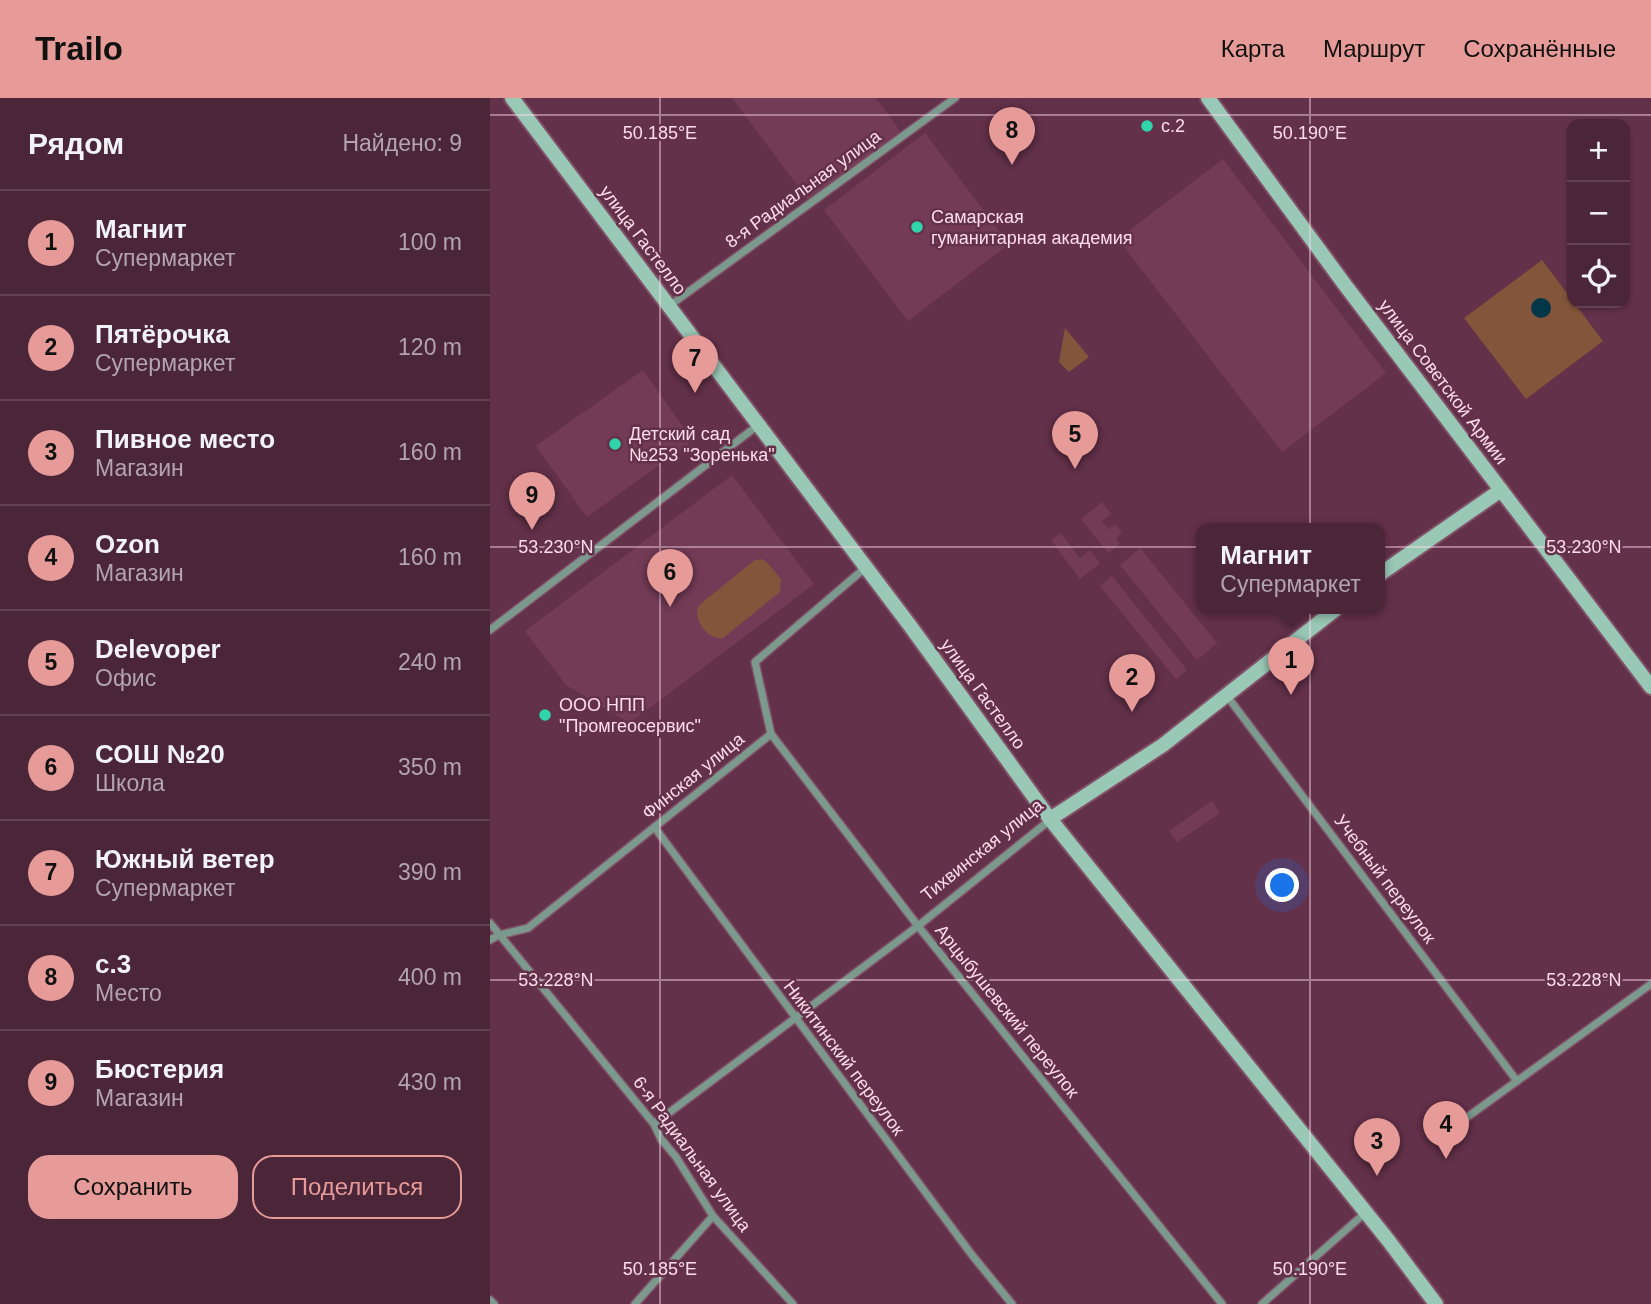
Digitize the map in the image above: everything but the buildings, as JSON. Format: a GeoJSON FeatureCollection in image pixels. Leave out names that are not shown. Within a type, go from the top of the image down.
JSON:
{"type":"FeatureCollection","features":[{"type":"Feature","properties":{"kind":"street","name":"улица Гастелло"},"geometry":{"type":"LineString","coordinates":[[512,98],[911,627],[1050,820],[1436,1304]]}},
{"type":"Feature","properties":{"kind":"street","name":"8-я Радиальная улица"},"geometry":{"type":"LineString","coordinates":[[669,306],[955,98]]}},
{"type":"Feature","properties":{"kind":"street","name":"улица Советской Армии"},"geometry":{"type":"LineString","coordinates":[[1208,98],[1345,285],[1651,687]]}},
{"type":"Feature","properties":{"kind":"street"},"geometry":{"type":"LineString","coordinates":[[490,630],[757,426]]}},
{"type":"Feature","properties":{"kind":"street"},"geometry":{"type":"LineString","coordinates":[[1385,571],[1501,490]]}},
{"type":"Feature","properties":{"kind":"street","name":"Финская улица"},"geometry":{"type":"LineString","coordinates":[[490,940],[528,928],[772,734],[755,662],[865,568]]}},
{"type":"Feature","properties":{"kind":"street","name":"Тихвинская улица"},"geometry":{"type":"LineString","coordinates":[[654,1124],[918,926],[1050,820],[1163,745],[1330,614]]}},
{"type":"Feature","properties":{"kind":"street","name":"Учебный переулок"},"geometry":{"type":"LineString","coordinates":[[1227,696],[1517,1081]]}},
{"type":"Feature","properties":{"kind":"street","name":"Арцыбушевский переулок"},"geometry":{"type":"LineString","coordinates":[[772,734],[918,926],[1222,1304]]}},
{"type":"Feature","properties":{"kind":"street","name":"Никитинский переулок"},"geometry":{"type":"LineString","coordinates":[[655,828],[972,1255],[1012,1304]]}},
{"type":"Feature","properties":{"kind":"street","name":"6-я Радиальная улица"},"geometry":{"type":"LineString","coordinates":[[490,923],[654,1124],[661,1139],[676,1157],[713,1216],[793,1304]]}},
{"type":"Feature","properties":{"kind":"street"},"geometry":{"type":"LineString","coordinates":[[1466,1118],[1651,984]]}},
{"type":"Feature","properties":{"kind":"street"},"geometry":{"type":"LineString","coordinates":[[1262,1304],[1365,1213]]}},
{"type":"Feature","properties":{"kind":"street"},"geometry":{"type":"LineString","coordinates":[[635,1304],[713,1216]]}},
{"type":"Feature","properties":{"kind":"street"},"geometry":{"type":"LineString","coordinates":[[490,1300],[494,1304]]}},
{"type":"Feature","properties":{"kind":"shaded area"},"geometry":{"type":"Polygon","coordinates":[[[732,98],[876,98],[901,132],[809,201],[732,98]]]}},
{"type":"Feature","properties":{"kind":"shaded area","name":"Самарская гуманитарная академия"},"geometry":{"type":"Polygon","coordinates":[[[925,133],[1009,244],[908,321],[824,210],[925,133]]]}},
{"type":"Feature","properties":{"kind":"shaded area"},"geometry":{"type":"Polygon","coordinates":[[[1223,159],[1386,373],[1282,452],[1118,239],[1223,159]]]}},
{"type":"Feature","properties":{"kind":"shaded area"},"geometry":{"type":"Polygon","coordinates":[[[1542,260],[1567,293],[1567,308],[1578,308],[1603,341],[1526,399],[1464,318],[1542,260]]]}},
{"type":"Feature","properties":{"kind":"shaded area"},"geometry":{"type":"Polygon","coordinates":[[[1065,328],[1089,357],[1069,372],[1059,362],[1065,328]]]}},
{"type":"Feature","properties":{"kind":"shaded area","name":"Детский сад №253 \"Зоренька\""},"geometry":{"type":"Polygon","coordinates":[[[643,370],[693,441],[587,517],[536,446],[643,370]]]}},
{"type":"Feature","properties":{"kind":"shaded area"},"geometry":{"type":"Polygon","coordinates":[[[732,475],[814,584],[630,723],[566,685],[525,631],[732,475]]]}},
{"type":"Feature","properties":{"kind":"shaded area"},"geometry":{"type":"Polygon","coordinates":[[[1102,502],[1111,514],[1102,521],[1109,529],[1115,524],[1122,533],[1116,538],[1120,544],[1108,553],[1081,519],[1102,502]]]}},
{"type":"Feature","properties":{"kind":"shaded area"},"geometry":{"type":"Polygon","coordinates":[[[1061,533],[1080,558],[1090,550],[1100,563],[1080,579],[1051,540],[1061,533]]]}},
{"type":"Feature","properties":{"kind":"shaded area"},"geometry":{"type":"Polygon","coordinates":[[[1140,548],[1217,643],[1197,660],[1120,565],[1140,548]]]}},
{"type":"Feature","properties":{"kind":"shaded area"},"geometry":{"type":"Polygon","coordinates":[[[755,560],[766,561],[781,579],[780,592],[723,638],[707,633],[698,616],[699,605],[755,560]]]}},
{"type":"Feature","properties":{"kind":"shaded area"},"geometry":{"type":"Polygon","coordinates":[[[1112,576],[1187,670],[1176,679],[1100,586],[1112,576]]]}},
{"type":"Feature","properties":{"kind":"shaded area"},"geometry":{"type":"Polygon","coordinates":[[[1212,801],[1220,813],[1177,842],[1169,831],[1212,801]]]}},
{"type":"Feature","properties":{"kind":"water"},"geometry":{"type":"Polygon","coordinates":[[[1541,298],[1548,301],[1551,308],[1548,315],[1541,318],[1534,315],[1531,308],[1534,301],[1541,298]]]}},
{"type":"Feature","properties":{"kind":"place","name":"с.2"},"geometry":{"type":"Point","coordinates":[1147,126]}},
{"type":"Feature","properties":{"kind":"place","name":"с.3"},"geometry":{"type":"Point","coordinates":[1012,165]}},
{"type":"Feature","properties":{"kind":"place","name":"Самарская гуманитарная академия"},"geometry":{"type":"Point","coordinates":[917,227]}},
{"type":"Feature","properties":{"kind":"place","name":"Южный ветер"},"geometry":{"type":"Point","coordinates":[695,393]}},
{"type":"Feature","properties":{"kind":"place","name":"Детский сад №253 \"Зоренька\""},"geometry":{"type":"Point","coordinates":[615,444]}},
{"type":"Feature","properties":{"kind":"place","name":"Delevoper"},"geometry":{"type":"Point","coordinates":[1075,469]}},
{"type":"Feature","properties":{"kind":"place","name":"Бюстерия"},"geometry":{"type":"Point","coordinates":[532,530]}},
{"type":"Feature","properties":{"kind":"place","name":"СОШ №20"},"geometry":{"type":"Point","coordinates":[670,607]}},
{"type":"Feature","properties":{"kind":"place","name":"Магнит"},"geometry":{"type":"Point","coordinates":[1291,695]}},
{"type":"Feature","properties":{"kind":"place","name":"Пятёрочка"},"geometry":{"type":"Point","coordinates":[1132,712]}},
{"type":"Feature","properties":{"kind":"place","name":"ООО НПП \"Промгеосервис\""},"geometry":{"type":"Point","coordinates":[545,715]}},
{"type":"Feature","properties":{"kind":"place","name":"Ozon"},"geometry":{"type":"Point","coordinates":[1446,1159]}},
{"type":"Feature","properties":{"kind":"place","name":"Пивное место"},"geometry":{"type":"Point","coordinates":[1377,1176]}}]}
